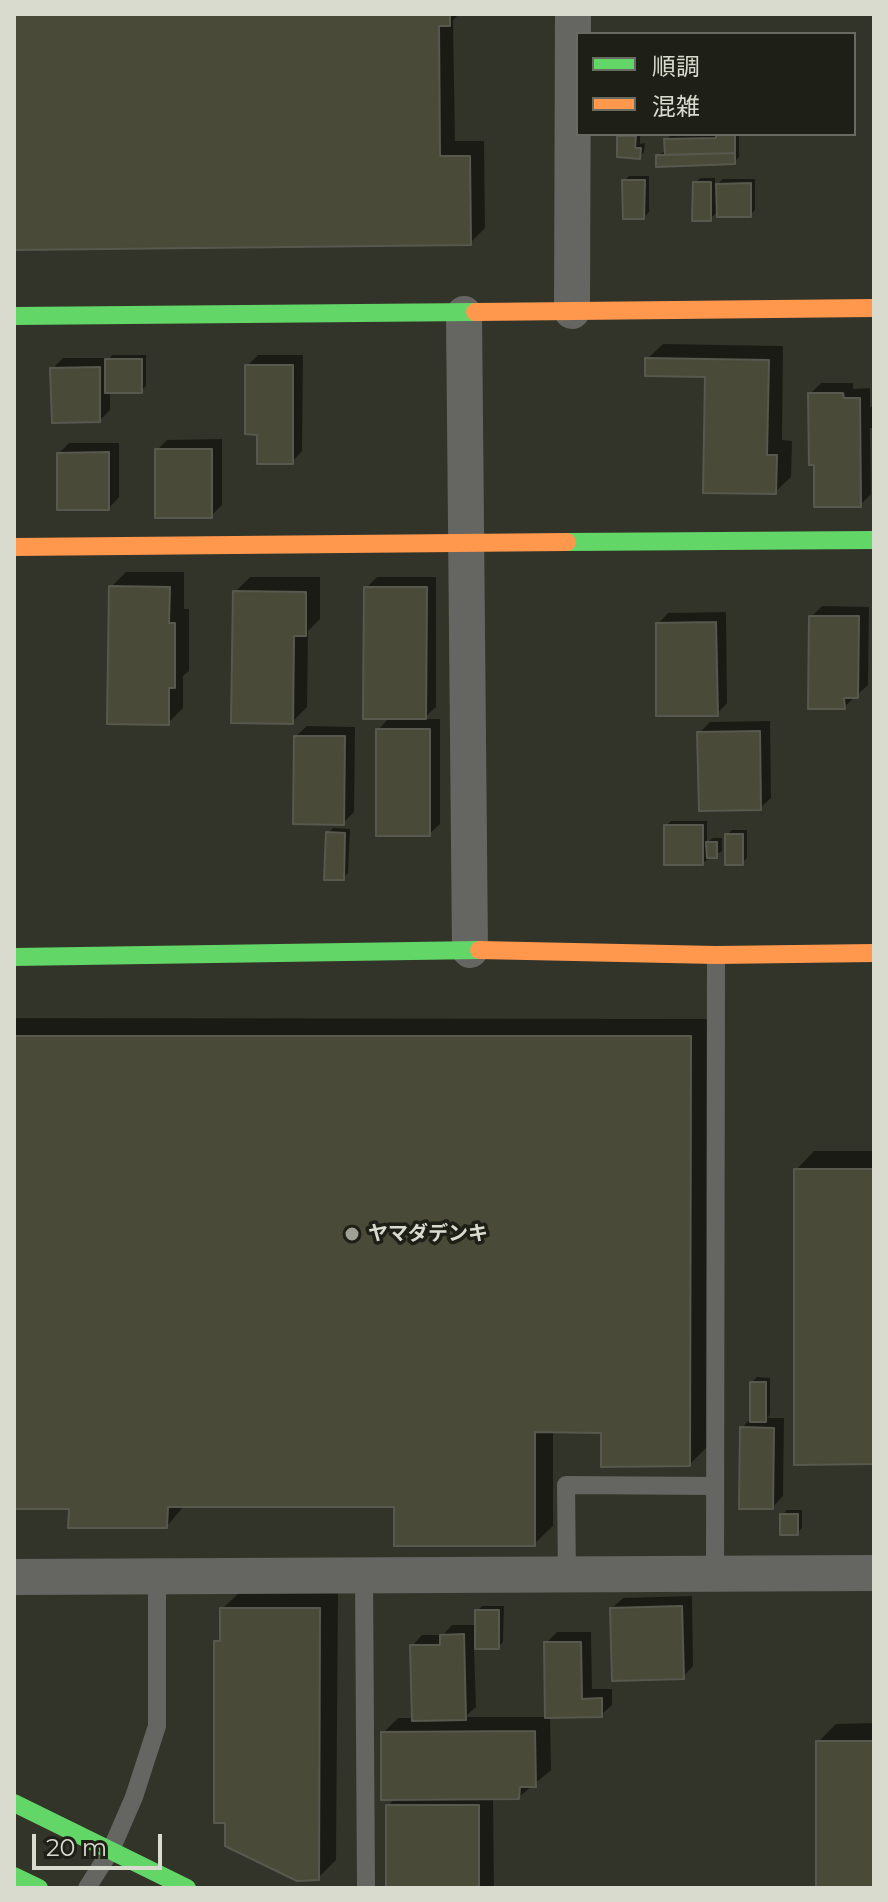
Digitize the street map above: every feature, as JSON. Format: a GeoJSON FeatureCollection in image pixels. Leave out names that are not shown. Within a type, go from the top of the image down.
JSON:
{"type":"FeatureCollection","features":[{"type":"Feature","properties":{"kind":"main road"},"geometry":{"type":"LineString","coordinates":[[14,316],[874,308]]}},
{"type":"Feature","properties":{"kind":"main road"},"geometry":{"type":"LineString","coordinates":[[14,547],[874,540]]}},
{"type":"Feature","properties":{"kind":"main road"},"geometry":{"type":"LineString","coordinates":[[14,957],[470,950],[716,955],[874,953]]}},
{"type":"Feature","properties":{"kind":"main road"},"geometry":{"type":"LineString","coordinates":[[14,1803],[187,1888]]}},
{"type":"Feature","properties":{"kind":"main road"},"geometry":{"type":"LineString","coordinates":[[14,1876],[39,1888]]}},
{"type":"Feature","properties":{"kind":"street"},"geometry":{"type":"LineString","coordinates":[[572,311],[573,14]]}},
{"type":"Feature","properties":{"kind":"street"},"geometry":{"type":"LineString","coordinates":[[464,314],[470,950]]}},
{"type":"Feature","properties":{"kind":"street"},"geometry":{"type":"LineString","coordinates":[[14,1577],[874,1573]]}},
{"type":"Feature","properties":{"kind":"lane"},"geometry":{"type":"LineString","coordinates":[[715,1574],[716,955]]}},
{"type":"Feature","properties":{"kind":"lane"},"geometry":{"type":"LineString","coordinates":[[567,1575],[566,1485],[715,1486]]}},
{"type":"Feature","properties":{"kind":"lane"},"geometry":{"type":"LineString","coordinates":[[87,1888],[111,1850],[134,1797],[157,1726],[157,1576]]}},
{"type":"Feature","properties":{"kind":"lane"},"geometry":{"type":"LineString","coordinates":[[364,1576],[366,1888]]}},
{"type":"Feature","properties":{"kind":"building"},"geometry":{"type":"Polygon","coordinates":[[[14,14],[450,14],[450,26],[439,26],[440,156],[470,156],[471,245],[14,250],[14,14]]]}},
{"type":"Feature","properties":{"kind":"building"},"geometry":{"type":"Polygon","coordinates":[[[617,136],[636,136],[635,148],[641,148],[640,159],[617,157],[617,136]]]}},
{"type":"Feature","properties":{"kind":"building"},"geometry":{"type":"Polygon","coordinates":[[[735,136],[735,153],[665,155],[664,139],[735,136]]]}},
{"type":"Feature","properties":{"kind":"building"},"geometry":{"type":"Polygon","coordinates":[[[735,153],[735,164],[656,167],[656,155],[735,153]]]}},
{"type":"Feature","properties":{"kind":"building"},"geometry":{"type":"Polygon","coordinates":[[[622,180],[645,180],[644,219],[623,219],[622,180]]]}},
{"type":"Feature","properties":{"kind":"building"},"geometry":{"type":"Polygon","coordinates":[[[693,182],[711,182],[711,221],[692,221],[693,182]]]}},
{"type":"Feature","properties":{"kind":"building"},"geometry":{"type":"Polygon","coordinates":[[[751,183],[751,217],[717,217],[716,184],[751,183]]]}},
{"type":"Feature","properties":{"kind":"building"},"geometry":{"type":"Polygon","coordinates":[[[645,358],[769,360],[767,455],[777,455],[776,494],[703,493],[705,377],[645,376],[645,358]]]}},
{"type":"Feature","properties":{"kind":"building"},"geometry":{"type":"Polygon","coordinates":[[[105,359],[142,359],[142,393],[105,393],[105,359]]]}},
{"type":"Feature","properties":{"kind":"building"},"geometry":{"type":"Polygon","coordinates":[[[245,365],[293,365],[293,464],[257,464],[257,435],[245,434],[245,365]]]}},
{"type":"Feature","properties":{"kind":"building"},"geometry":{"type":"Polygon","coordinates":[[[100,367],[100,422],[52,423],[50,368],[100,367]]]}},
{"type":"Feature","properties":{"kind":"building"},"geometry":{"type":"Polygon","coordinates":[[[808,393],[843,393],[844,398],[860,398],[861,507],[814,507],[814,465],[809,465],[808,393]]]}},
{"type":"Feature","properties":{"kind":"building"},"geometry":{"type":"Polygon","coordinates":[[[155,449],[212,449],[212,518],[155,518],[155,449]]]}},
{"type":"Feature","properties":{"kind":"building"},"geometry":{"type":"Polygon","coordinates":[[[109,452],[109,510],[57,510],[57,453],[109,452]]]}},
{"type":"Feature","properties":{"kind":"building"},"geometry":{"type":"Polygon","coordinates":[[[109,586],[170,587],[169,623],[175,623],[175,688],[169,688],[169,725],[107,724],[109,586]]]}},
{"type":"Feature","properties":{"kind":"building"},"geometry":{"type":"Polygon","coordinates":[[[364,587],[427,587],[426,719],[363,719],[364,587]]]}},
{"type":"Feature","properties":{"kind":"building"},"geometry":{"type":"Polygon","coordinates":[[[233,591],[306,592],[306,636],[294,636],[293,724],[231,723],[233,591]]]}},
{"type":"Feature","properties":{"kind":"building"},"geometry":{"type":"Polygon","coordinates":[[[809,616],[859,616],[858,698],[844,698],[845,709],[808,709],[809,616]]]}},
{"type":"Feature","properties":{"kind":"building"},"geometry":{"type":"Polygon","coordinates":[[[716,622],[718,716],[656,716],[656,623],[716,622]]]}},
{"type":"Feature","properties":{"kind":"building"},"geometry":{"type":"Polygon","coordinates":[[[376,729],[430,729],[430,836],[376,836],[376,729]]]}},
{"type":"Feature","properties":{"kind":"building"},"geometry":{"type":"Polygon","coordinates":[[[760,731],[761,810],[699,811],[697,732],[760,731]]]}},
{"type":"Feature","properties":{"kind":"building"},"geometry":{"type":"Polygon","coordinates":[[[294,736],[345,736],[344,825],[293,824],[294,736]]]}},
{"type":"Feature","properties":{"kind":"building"},"geometry":{"type":"Polygon","coordinates":[[[664,825],[703,825],[703,865],[664,865],[664,825]]]}},
{"type":"Feature","properties":{"kind":"building"},"geometry":{"type":"Polygon","coordinates":[[[326,832],[345,833],[344,880],[324,880],[326,832]]]}},
{"type":"Feature","properties":{"kind":"building"},"geometry":{"type":"Polygon","coordinates":[[[725,834],[743,834],[743,865],[725,865],[725,834]]]}},
{"type":"Feature","properties":{"kind":"building"},"geometry":{"type":"Polygon","coordinates":[[[706,842],[717,842],[717,858],[707,858],[706,842]]]}},
{"type":"Feature","properties":{"kind":"building","name":"ヤマダデンキ"},"geometry":{"type":"Polygon","coordinates":[[[14,1036],[691,1036],[690,1466],[601,1467],[601,1433],[535,1432],[535,1546],[394,1546],[394,1507],[168,1507],[167,1528],[68,1528],[69,1509],[14,1509],[14,1036]]]}},
{"type":"Feature","properties":{"kind":"building"},"geometry":{"type":"Polygon","coordinates":[[[794,1169],[874,1169],[874,1464],[794,1465],[794,1169]]]}},
{"type":"Feature","properties":{"kind":"building"},"geometry":{"type":"Polygon","coordinates":[[[750,1382],[766,1382],[766,1422],[750,1422],[750,1382]]]}},
{"type":"Feature","properties":{"kind":"building"},"geometry":{"type":"Polygon","coordinates":[[[740,1427],[774,1428],[773,1509],[739,1509],[740,1427]]]}},
{"type":"Feature","properties":{"kind":"building"},"geometry":{"type":"Polygon","coordinates":[[[780,1514],[798,1514],[798,1535],[780,1535],[780,1514]]]}},
{"type":"Feature","properties":{"kind":"building"},"geometry":{"type":"Polygon","coordinates":[[[682,1606],[684,1679],[612,1681],[610,1608],[682,1606]]]}},
{"type":"Feature","properties":{"kind":"building"},"geometry":{"type":"Polygon","coordinates":[[[220,1608],[320,1608],[319,1880],[297,1881],[225,1846],[225,1823],[214,1823],[214,1641],[220,1641],[220,1608]]]}},
{"type":"Feature","properties":{"kind":"building"},"geometry":{"type":"Polygon","coordinates":[[[475,1610],[499,1610],[499,1649],[475,1649],[475,1610]]]}},
{"type":"Feature","properties":{"kind":"building"},"geometry":{"type":"Polygon","coordinates":[[[464,1634],[466,1720],[412,1721],[410,1645],[440,1645],[440,1635],[464,1634]]]}},
{"type":"Feature","properties":{"kind":"building"},"geometry":{"type":"Polygon","coordinates":[[[544,1642],[581,1642],[582,1699],[602,1698],[602,1717],[545,1718],[544,1642]]]}},
{"type":"Feature","properties":{"kind":"building"},"geometry":{"type":"Polygon","coordinates":[[[535,1731],[536,1787],[520,1787],[519,1799],[381,1800],[381,1732],[535,1731]]]}},
{"type":"Feature","properties":{"kind":"building"},"geometry":{"type":"Polygon","coordinates":[[[816,1741],[874,1741],[874,1888],[816,1888],[816,1741]]]}},
{"type":"Feature","properties":{"kind":"building"},"geometry":{"type":"Polygon","coordinates":[[[386,1805],[479,1805],[479,1888],[386,1888],[386,1805]]]}},
{"type":"Feature","properties":{"kind":"traffic: fast"},"geometry":{"type":"LineString","coordinates":[[14,316],[475,312]]}},
{"type":"Feature","properties":{"kind":"traffic: fast"},"geometry":{"type":"LineString","coordinates":[[567,542],[874,540]]}},
{"type":"Feature","properties":{"kind":"traffic: fast"},"geometry":{"type":"LineString","coordinates":[[14,957],[479,950]]}},
{"type":"Feature","properties":{"kind":"traffic: fast"},"geometry":{"type":"LineString","coordinates":[[14,1803],[187,1888]]}},
{"type":"Feature","properties":{"kind":"traffic: fast"},"geometry":{"type":"LineString","coordinates":[[14,1876],[39,1888]]}},
{"type":"Feature","properties":{"kind":"traffic: slow"},"geometry":{"type":"LineString","coordinates":[[475,312],[874,308]]}},
{"type":"Feature","properties":{"kind":"traffic: slow"},"geometry":{"type":"LineString","coordinates":[[14,547],[567,542]]}},
{"type":"Feature","properties":{"kind":"traffic: slow"},"geometry":{"type":"LineString","coordinates":[[479,950],[716,955],[874,953]]}},
{"type":"Feature","properties":{"kind":"place","name":"ヤマダデンキ"},"geometry":{"type":"Point","coordinates":[352,1234]}}]}
